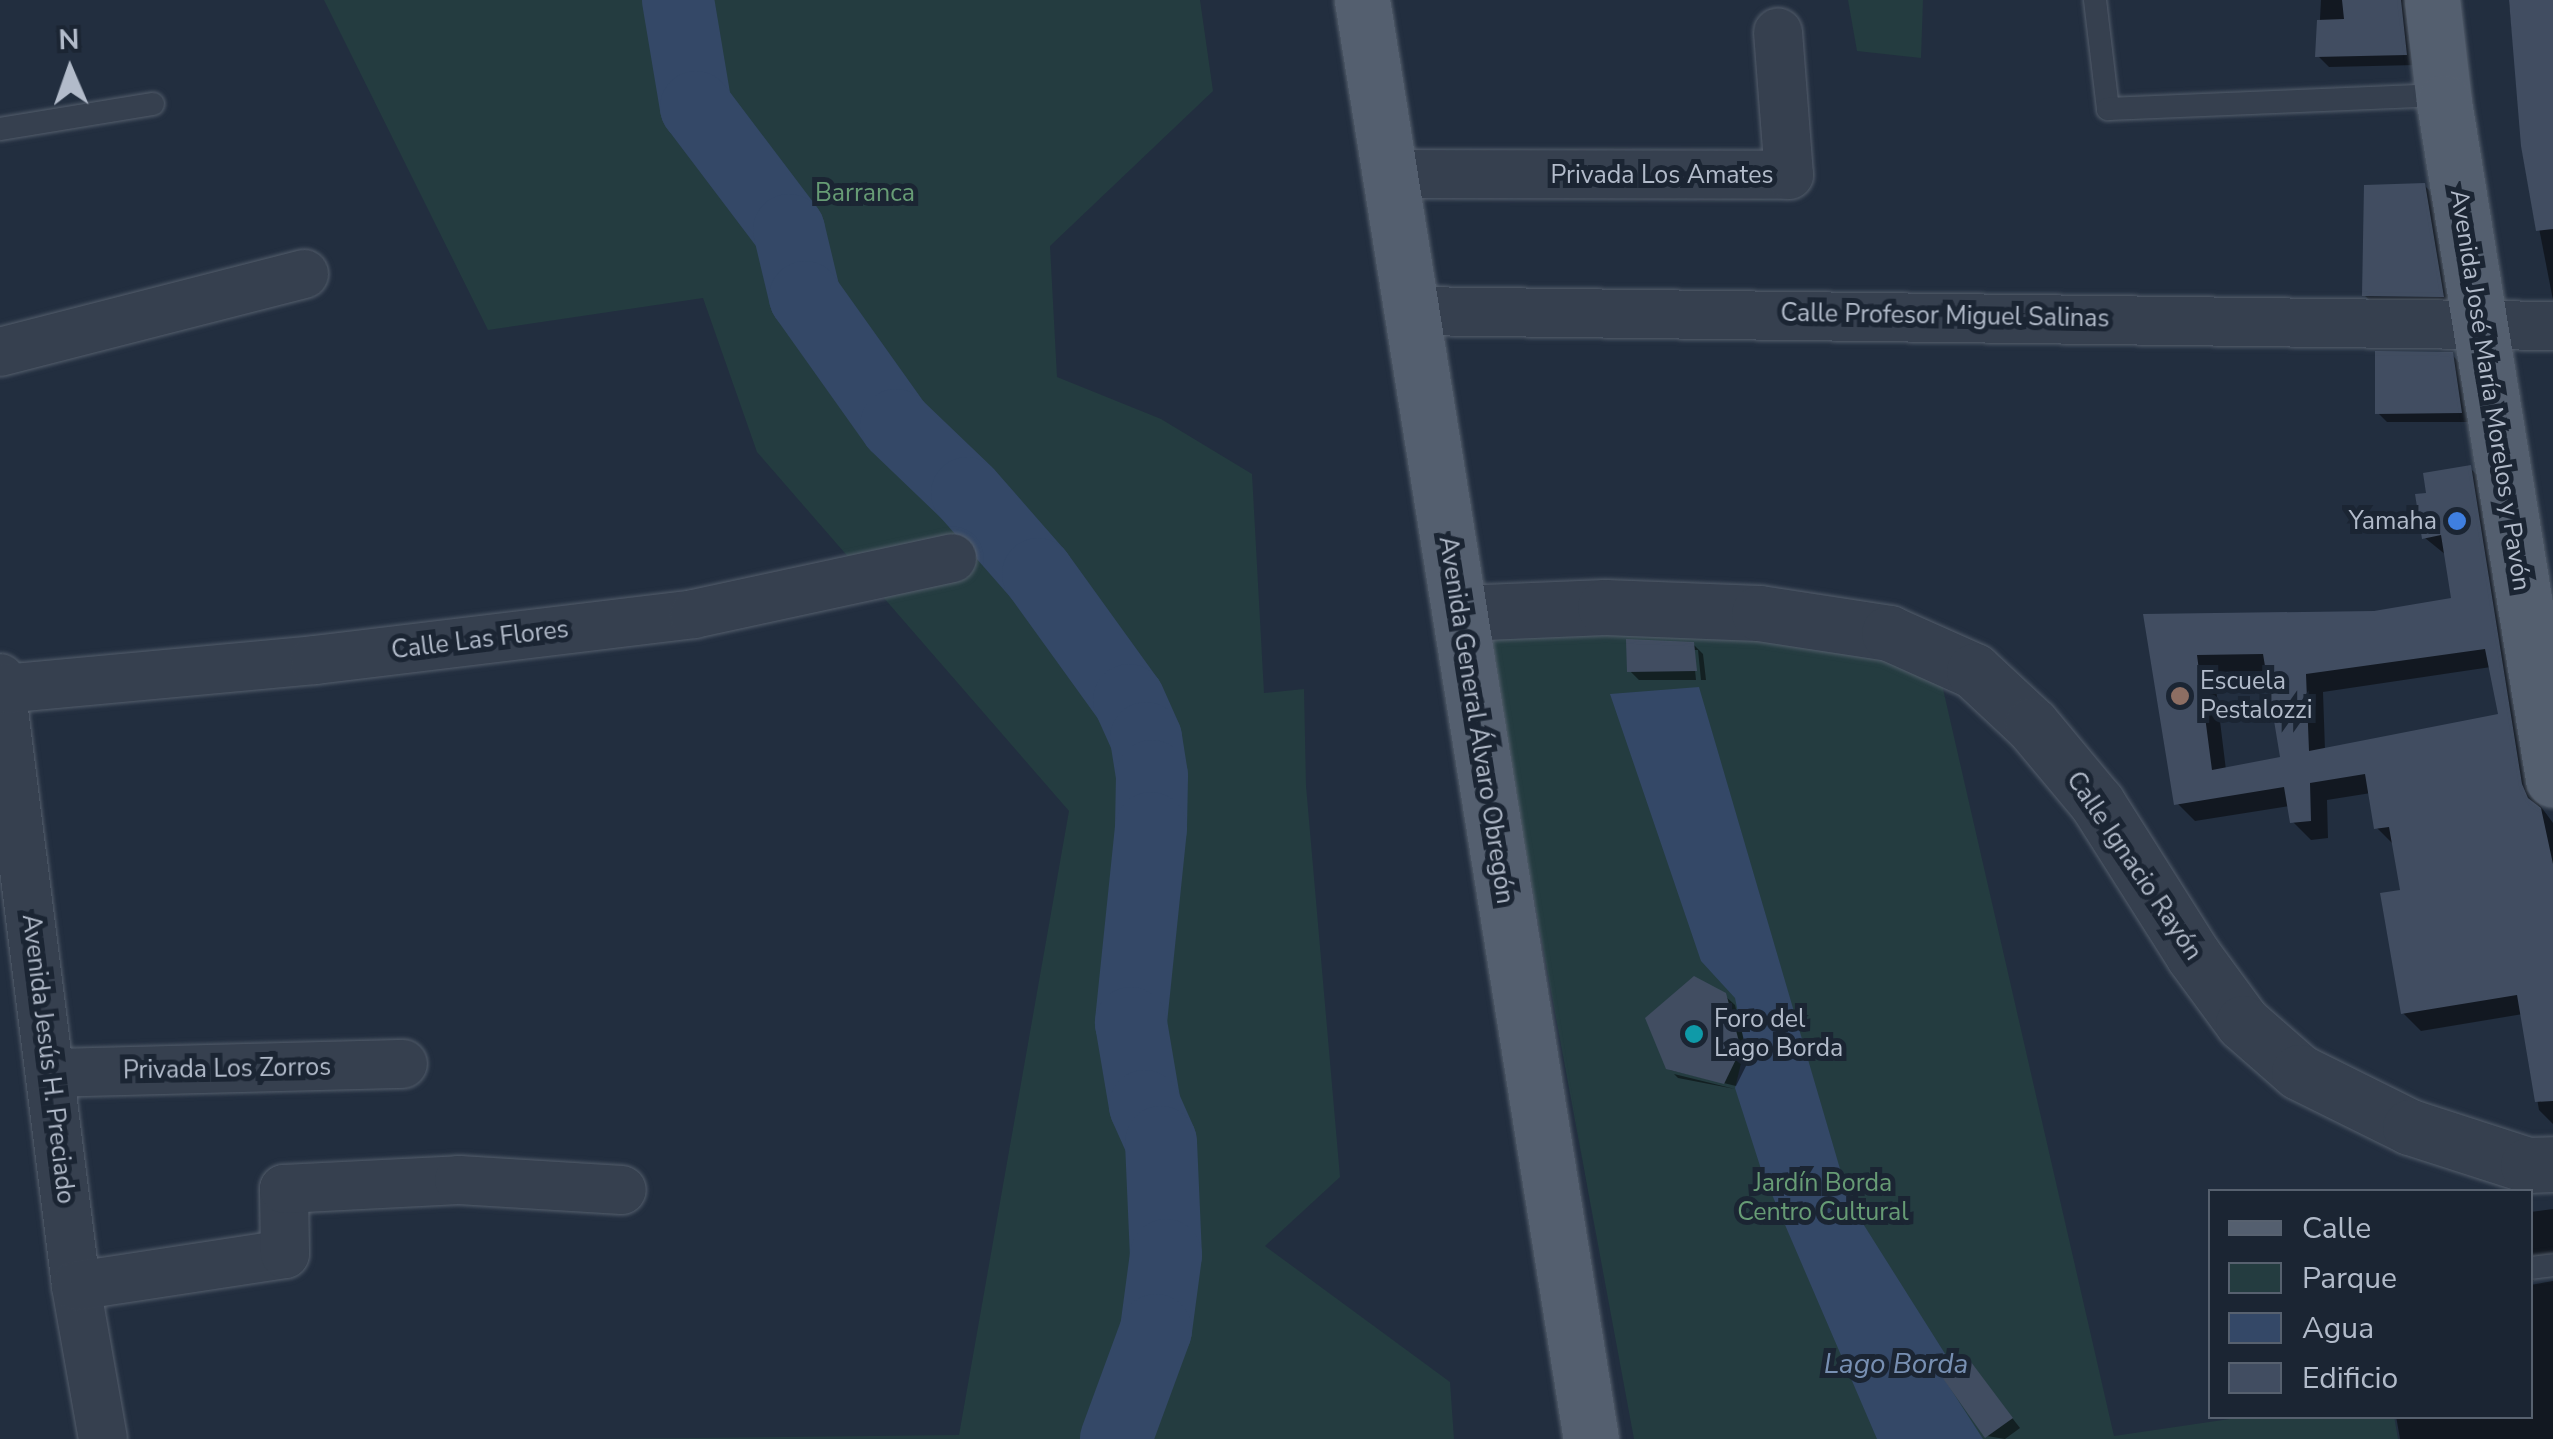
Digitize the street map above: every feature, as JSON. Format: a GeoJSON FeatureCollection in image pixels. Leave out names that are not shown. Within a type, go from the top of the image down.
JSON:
{"type":"FeatureCollection","features":[{"type":"Feature","properties":{"kind":"main road","name":"Avenida General Álvaro Obregón"},"geometry":{"type":"LineString","coordinates":[[1362,0],[1591,1439]]}},
{"type":"Feature","properties":{"kind":"main road","name":"Avenida José María Morelos y Pavón"},"geometry":{"type":"LineString","coordinates":[[2432,0],[2444,102],[2553,778]]}},
{"type":"Feature","properties":{"kind":"street","name":"Privada Los Amates"},"geometry":{"type":"LineString","coordinates":[[1391,174],[1789,175],[1778,32]]}},
{"type":"Feature","properties":{"kind":"street"},"geometry":{"type":"LineString","coordinates":[[0,352],[304,274]]}},
{"type":"Feature","properties":{"kind":"street","name":"Calle Profesor Miguel Salinas"},"geometry":{"type":"LineString","coordinates":[[1411,311],[1799,313],[2553,326]]}},
{"type":"Feature","properties":{"kind":"street","name":"Calle Las Flores"},"geometry":{"type":"LineString","coordinates":[[1,684],[315,660],[694,614],[952,558]]}},
{"type":"Feature","properties":{"kind":"street","name":"Calle Ignacio Rayón"},"geometry":{"type":"LineString","coordinates":[[1460,613],[1605,607],[1759,612],[1889,633],[1974,670],[2032,724],[2097,803],[2193,955],[2243,1023],[2271,1048],[2300,1072],[2410,1127],[2550,1173]]}},
{"type":"Feature","properties":{"kind":"street","name":"Avenida Jesús H. Preciado"},"geometry":{"type":"LineString","coordinates":[[1,684],[76,1286],[103,1439]]}},
{"type":"Feature","properties":{"kind":"street","name":"Privada Los Zorros"},"geometry":{"type":"LineString","coordinates":[[51,1073],[403,1064]]}},
{"type":"Feature","properties":{"kind":"street"},"geometry":{"type":"LineString","coordinates":[[76,1286],[285,1254],[284,1189],[460,1180],[622,1190]]}},
{"type":"Feature","properties":{"kind":"lane"},"geometry":{"type":"LineString","coordinates":[[2095,0],[2108,110],[2424,96],[2444,102]]}},
{"type":"Feature","properties":{"kind":"lane"},"geometry":{"type":"LineString","coordinates":[[0,129],[152,104]]}},
{"type":"Feature","properties":{"kind":"green space","name":"Barranca"},"geometry":{"type":"Polygon","coordinates":[[[324,0],[1200,0],[1213,91],[1050,246],[1057,377],[1161,419],[1252,474],[1264,693],[1304,689],[1306,786],[1340,1177],[1265,1246],[1450,1382],[1454,1439],[596,1439],[959,1435],[1069,811],[757,452],[703,298],[488,330],[324,0]]]}},
{"type":"Feature","properties":{"kind":"green space"},"geometry":{"type":"Polygon","coordinates":[[[1848,0],[1923,0],[1921,58],[1857,51],[1848,0]]]}},
{"type":"Feature","properties":{"kind":"green space","name":"Jardín Borda Centro Cultural"},"geometry":{"type":"Polygon","coordinates":[[[1482,618],[1716,618],[1938,667],[2114,1436],[2230,1419],[2395,1419],[2398,1439],[1634,1439],[1482,618]]]}},
{"type":"Feature","properties":{"kind":"water","name":"Lago Borda"},"geometry":{"type":"Polygon","coordinates":[[[1699,687],[1850,1203],[1954,1368],[1943,1377],[1983,1439],[1877,1439],[1761,1169],[1735,1088],[1745,1047],[1735,998],[1701,961],[1610,694],[1699,687]]]}},
{"type":"Feature","properties":{"kind":"building"},"geometry":{"type":"Polygon","coordinates":[[[2342,0],[2401,0],[2407,55],[2315,57],[2317,20],[2344,19],[2342,0]]]}},
{"type":"Feature","properties":{"kind":"building"},"geometry":{"type":"Polygon","coordinates":[[[2509,0],[2553,0],[2553,229],[2536,231],[2521,146],[2509,0]]]}},
{"type":"Feature","properties":{"kind":"building"},"geometry":{"type":"Polygon","coordinates":[[[2425,183],[2444,297],[2362,296],[2364,185],[2425,183]]]}},
{"type":"Feature","properties":{"kind":"building"},"geometry":{"type":"Polygon","coordinates":[[[2375,351],[2453,352],[2462,413],[2375,414],[2375,351]]]}},
{"type":"Feature","properties":{"kind":"building"},"geometry":{"type":"Polygon","coordinates":[[[2471,465],[2522,784],[2528,798],[2541,808],[2553,864],[2553,1101],[2535,1102],[2517,995],[2401,1014],[2380,893],[2400,890],[2389,827],[2374,829],[2365,774],[2310,783],[2311,821],[2290,823],[2284,787],[2174,805],[2143,614],[2374,611],[2451,598],[2441,535],[2422,539],[2415,494],[2426,493],[2423,473],[2471,465]],[[2485,649],[2306,674],[2309,751],[2498,714],[2485,649]],[[2263,654],[2197,655],[2212,770],[2280,757],[2263,654]]]}},
{"type":"Feature","properties":{"kind":"building"},"geometry":{"type":"Polygon","coordinates":[[[1626,639],[1694,642],[1697,671],[1627,672],[1626,639]]]}},
{"type":"Feature","properties":{"kind":"building","name":"Foro del Lago Borda"},"geometry":{"type":"Polygon","coordinates":[[[1694,976],[1726,993],[1741,1049],[1724,1084],[1666,1069],[1645,1018],[1694,976]]]}},
{"type":"Feature","properties":{"kind":"building"},"geometry":{"type":"Polygon","coordinates":[[[1968,1358],[2013,1418],[1985,1438],[1942,1377],[1968,1358]]]}},
{"type":"Feature","properties":{"kind":"waterway"},"geometry":{"type":"LineString","coordinates":[[678,0],[696,107],[789,230],[805,297],[896,425],[967,493],[1038,574],[1129,700],[1146,738],[1152,776],[1151,828],[1131,1023],[1145,1106],[1161,1142],[1166,1255],[1156,1330],[1116,1439]]}},
{"type":"Feature","properties":{"kind":"place","name":"Yamaha"},"geometry":{"type":"Point","coordinates":[2457,521]}},
{"type":"Feature","properties":{"kind":"place","name":"Escuela Pestalozzi"},"geometry":{"type":"Point","coordinates":[2180,696]}},
{"type":"Feature","properties":{"kind":"place","name":"Foro del Lago Borda"},"geometry":{"type":"Point","coordinates":[1694,1034]}}]}
